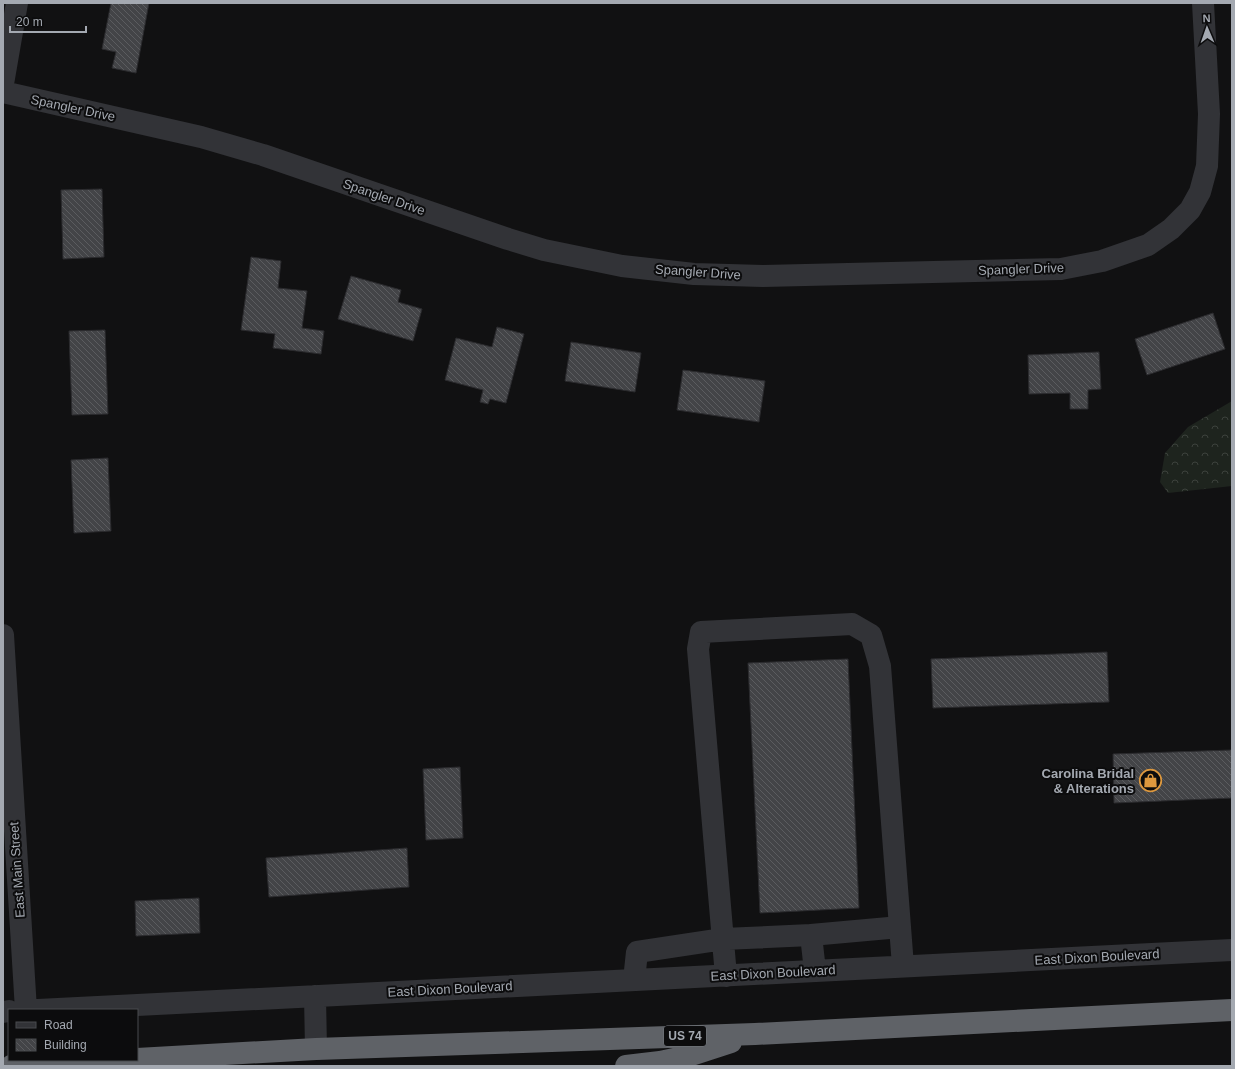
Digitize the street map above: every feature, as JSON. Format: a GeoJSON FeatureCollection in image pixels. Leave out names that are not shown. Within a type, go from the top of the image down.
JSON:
{"type":"FeatureCollection","features":[{"type":"Feature","properties":{"kind":"highway","name":"US 74"},"geometry":{"type":"LineString","coordinates":[[138,1059],[313,1057],[1232,1010]]}},
{"type":"Feature","properties":{"kind":"highway"},"geometry":{"type":"LineString","coordinates":[[626,1066],[660,1062],[688,1056],[755,1034]]}},
{"type":"Feature","properties":{"kind":"highway"},"geometry":{"type":"LineString","coordinates":[[11,1066],[100,1061]]}},
{"type":"Feature","properties":{"kind":"street"},"geometry":{"type":"LineString","coordinates":[[3,84],[17,3]]}},
{"type":"Feature","properties":{"kind":"street","name":"Spangler Drive"},"geometry":{"type":"LineString","coordinates":[[3,92],[208,139],[263,155],[508,239],[544,250],[622,266],[694,274],[763,276],[1061,269],[1102,262],[1148,245],[1171,229],[1190,210],[1200,192],[1208,166],[1209,114],[1203,3]]}},
{"type":"Feature","properties":{"kind":"street"},"geometry":{"type":"LineString","coordinates":[[726,976],[698,650],[701,632],[852,624],[871,635],[880,666],[903,966]]}},
{"type":"Feature","properties":{"kind":"street","name":"East Main Street"},"geometry":{"type":"LineString","coordinates":[[3,635],[26,1009]]}},
{"type":"Feature","properties":{"kind":"street"},"geometry":{"type":"LineString","coordinates":[[634,980],[636,952],[723,939],[811,935],[900,927]]}},
{"type":"Feature","properties":{"kind":"street"},"geometry":{"type":"LineString","coordinates":[[811,935],[815,971]]}},
{"type":"Feature","properties":{"kind":"street","name":"East Dixon Boulevard"},"geometry":{"type":"LineString","coordinates":[[58,1009],[1232,950]]}},
{"type":"Feature","properties":{"kind":"street"},"geometry":{"type":"LineString","coordinates":[[313,1057],[315,996]]}},
{"type":"Feature","properties":{"kind":"green space"},"geometry":{"type":"Polygon","coordinates":[[[1232,401],[1232,486],[1168,493],[1160,482],[1165,453],[1188,427],[1232,401]]]}},
{"type":"Feature","properties":{"kind":"building"},"geometry":{"type":"Polygon","coordinates":[[[111,3],[149,3],[136,73],[112,68],[116,52],[102,49],[111,3]]]}},
{"type":"Feature","properties":{"kind":"building"},"geometry":{"type":"Polygon","coordinates":[[[102,189],[104,257],[63,259],[61,190],[102,189]]]}},
{"type":"Feature","properties":{"kind":"building"},"geometry":{"type":"Polygon","coordinates":[[[251,257],[281,261],[278,288],[307,291],[302,328],[324,331],[321,354],[273,348],[275,334],[241,330],[251,257]]]}},
{"type":"Feature","properties":{"kind":"building"},"geometry":{"type":"Polygon","coordinates":[[[351,276],[401,290],[398,302],[422,309],[413,341],[338,319],[351,276]]]}},
{"type":"Feature","properties":{"kind":"building"},"geometry":{"type":"Polygon","coordinates":[[[1213,313],[1225,349],[1147,375],[1135,339],[1213,313]]]}},
{"type":"Feature","properties":{"kind":"building"},"geometry":{"type":"Polygon","coordinates":[[[497,327],[524,334],[506,403],[490,399],[488,404],[480,402],[483,390],[445,380],[456,338],[492,347],[497,327]]]}},
{"type":"Feature","properties":{"kind":"building"},"geometry":{"type":"Polygon","coordinates":[[[105,330],[108,414],[72,415],[69,331],[105,330]]]}},
{"type":"Feature","properties":{"kind":"building"},"geometry":{"type":"Polygon","coordinates":[[[571,342],[641,353],[635,392],[565,381],[571,342]]]}},
{"type":"Feature","properties":{"kind":"building"},"geometry":{"type":"Polygon","coordinates":[[[1099,352],[1101,389],[1088,390],[1088,409],[1070,409],[1070,393],[1029,394],[1028,355],[1099,352]]]}},
{"type":"Feature","properties":{"kind":"building"},"geometry":{"type":"Polygon","coordinates":[[[683,370],[765,381],[759,422],[677,410],[683,370]]]}},
{"type":"Feature","properties":{"kind":"building"},"geometry":{"type":"Polygon","coordinates":[[[108,458],[111,531],[74,533],[71,460],[108,458]]]}},
{"type":"Feature","properties":{"kind":"building"},"geometry":{"type":"Polygon","coordinates":[[[1107,652],[1109,702],[933,708],[931,659],[1107,652]]]}},
{"type":"Feature","properties":{"kind":"building"},"geometry":{"type":"Polygon","coordinates":[[[848,659],[859,908],[760,913],[748,663],[848,659]]]}},
{"type":"Feature","properties":{"kind":"building"},"geometry":{"type":"Polygon","coordinates":[[[1232,750],[1232,798],[1114,803],[1113,754],[1232,750]]]}},
{"type":"Feature","properties":{"kind":"building"},"geometry":{"type":"Polygon","coordinates":[[[460,767],[463,838],[426,840],[423,769],[460,767]]]}},
{"type":"Feature","properties":{"kind":"building"},"geometry":{"type":"Polygon","coordinates":[[[407,848],[409,887],[269,897],[266,858],[407,848]]]}},
{"type":"Feature","properties":{"kind":"building"},"geometry":{"type":"Polygon","coordinates":[[[199,898],[200,933],[136,936],[135,901],[199,898]]]}},
{"type":"Feature","properties":{"kind":"place","name":"Carolina Bridal & Alterations"},"geometry":{"type":"Point","coordinates":[1150,780]}}]}
